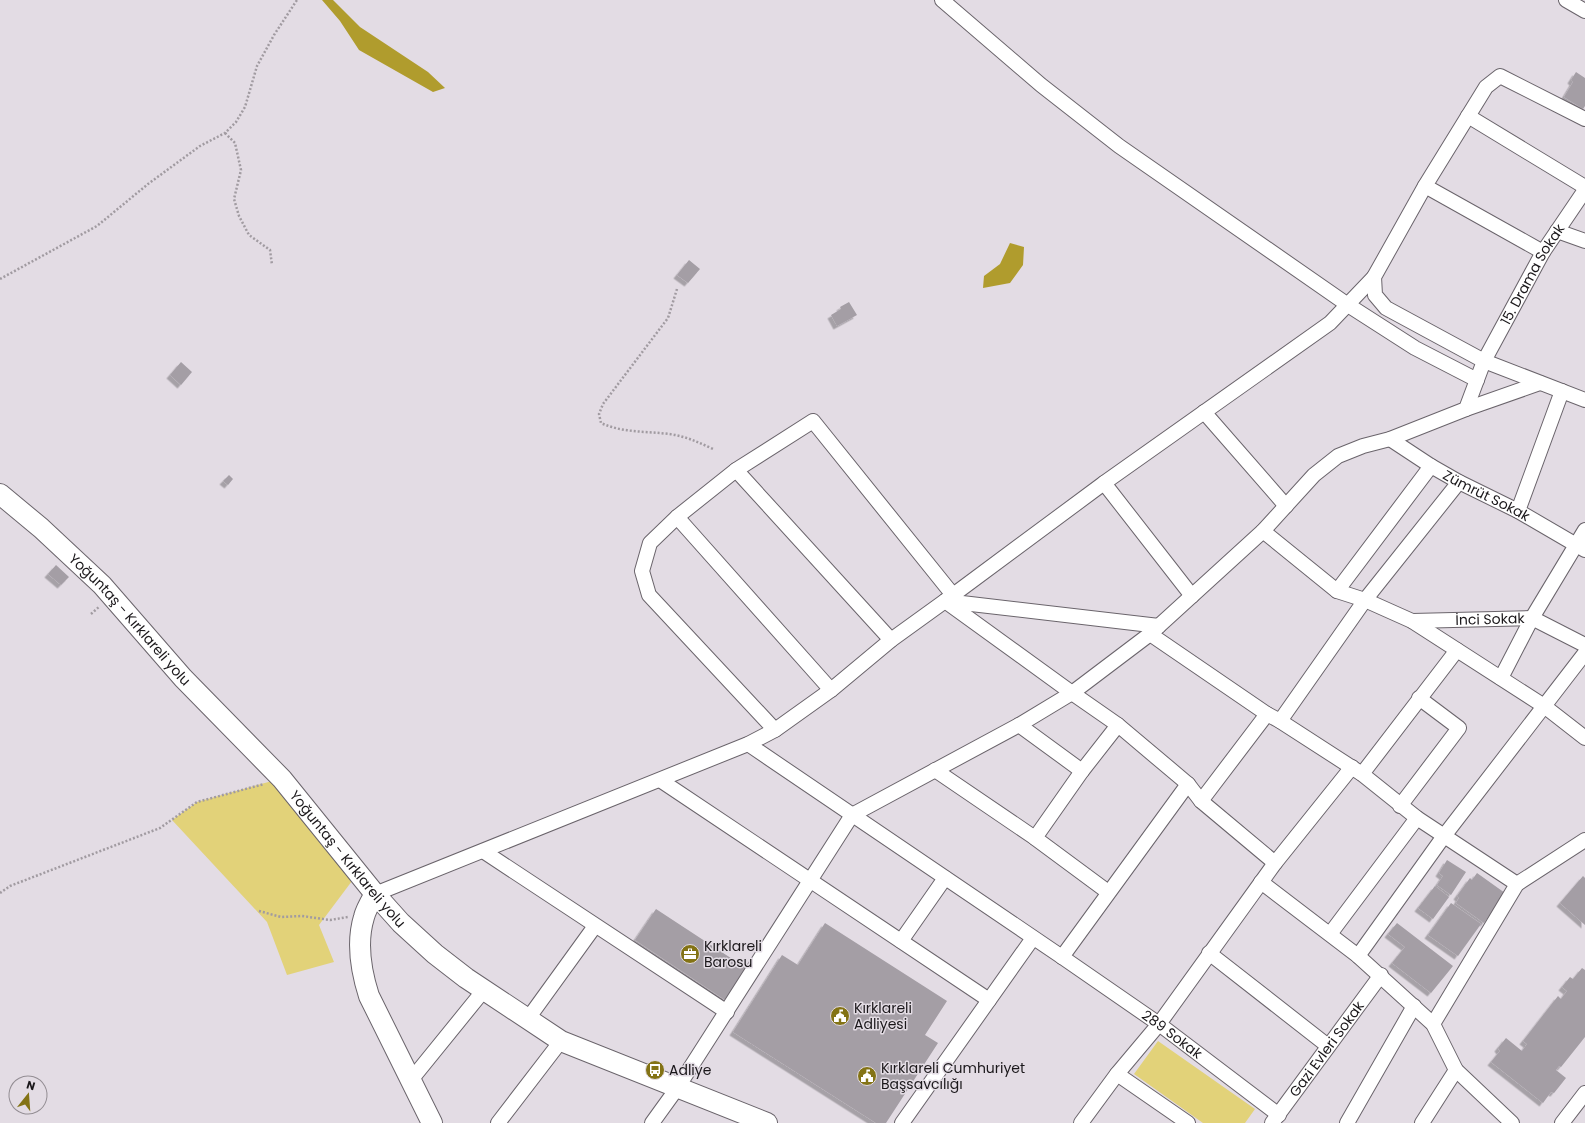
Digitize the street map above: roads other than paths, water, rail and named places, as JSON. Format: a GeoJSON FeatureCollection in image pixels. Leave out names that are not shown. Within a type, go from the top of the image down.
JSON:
{"type":"FeatureCollection","features":[{"type":"Feature","properties":{"kind":"street"},"geometry":{"type":"LineString","coordinates":[[942,0],[1041,85],[1119,146],[1348,305],[1415,348],[1477,380]]}},
{"type":"Feature","properties":{"kind":"street"},"geometry":{"type":"LineString","coordinates":[[1566,0],[1585,11]]}},
{"type":"Feature","properties":{"kind":"street"},"geometry":{"type":"LineString","coordinates":[[432,1123],[369,996],[362,975],[360,931],[364,915],[375,894],[748,744],[775,730],[831,690],[891,640],[1104,483],[1330,323],[1374,277],[1425,186],[1486,87],[1500,76],[1585,119]]}},
{"type":"Feature","properties":{"kind":"street"},"geometry":{"type":"LineString","coordinates":[[1468,116],[1585,187]]}},
{"type":"Feature","properties":{"kind":"street"},"geometry":{"type":"LineString","coordinates":[[1425,186],[1543,252]]}},
{"type":"Feature","properties":{"kind":"street","name":"15. Drama Sokak"},"geometry":{"type":"LineString","coordinates":[[1466,408],[1484,361],[1543,252],[1585,190]]}},
{"type":"Feature","properties":{"kind":"street"},"geometry":{"type":"LineString","coordinates":[[1557,231],[1585,241]]}},
{"type":"Feature","properties":{"kind":"street"},"geometry":{"type":"LineString","coordinates":[[1374,277],[1375,295],[1386,308],[1484,361],[1585,400]]}},
{"type":"Feature","properties":{"kind":"street"},"geometry":{"type":"LineString","coordinates":[[652,1123],[678,1087],[852,815],[1019,725],[1072,693],[1155,630],[1263,531],[1314,475],[1338,456],[1363,446],[1390,439],[1466,408],[1540,383]]}},
{"type":"Feature","properties":{"kind":"street"},"geometry":{"type":"LineString","coordinates":[[1518,511],[1562,392]]}},
{"type":"Feature","properties":{"kind":"street"},"geometry":{"type":"LineString","coordinates":[[1204,412],[1286,506]]}},
{"type":"Feature","properties":{"kind":"street"},"geometry":{"type":"LineString","coordinates":[[775,730],[649,594],[642,571],[650,543],[677,517],[736,470],[813,421],[949,598],[1072,693],[1118,724],[1188,784],[1201,801],[1275,863]]}},
{"type":"Feature","properties":{"kind":"street","name":"Zümrüt Sokak"},"geometry":{"type":"LineString","coordinates":[[1390,439],[1431,466],[1459,482],[1518,511],[1581,547]]}},
{"type":"Feature","properties":{"kind":"street"},"geometry":{"type":"LineString","coordinates":[[1337,591],[1431,466]]}},
{"type":"Feature","properties":{"kind":"street"},"geometry":{"type":"LineString","coordinates":[[736,470],[891,640]]}},
{"type":"Feature","properties":{"kind":"street"},"geometry":{"type":"LineString","coordinates":[[1280,722],[1365,600],[1459,482]]}},
{"type":"Feature","properties":{"kind":"street"},"geometry":{"type":"LineString","coordinates":[[1104,483],[1192,596]]}},
{"type":"Feature","properties":{"kind":"street","name":"Yoğuntaş - Kırklareli yolu"},"geometry":{"type":"LineString","coordinates":[[0,494],[41,528],[102,585],[183,678],[282,779],[375,894],[401,923],[435,954],[527,1020],[561,1041],[767,1123]]}},
{"type":"Feature","properties":{"kind":"street"},"geometry":{"type":"LineString","coordinates":[[677,517],[831,690]]}},
{"type":"Feature","properties":{"kind":"street"},"geometry":{"type":"LineString","coordinates":[[1500,678],[1532,618],[1581,547],[1585,530]]}},
{"type":"Feature","properties":{"kind":"street"},"geometry":{"type":"LineString","coordinates":[[1263,531],[1337,591],[1365,600],[1412,621],[1544,706],[1585,738]]}},
{"type":"Feature","properties":{"kind":"street"},"geometry":{"type":"LineString","coordinates":[[949,598],[1155,630],[1267,714],[1357,771],[1400,806],[1517,884]]}},
{"type":"Feature","properties":{"kind":"street","name":"İnci Sokak"},"geometry":{"type":"LineString","coordinates":[[1412,621],[1532,618],[1585,645]]}},
{"type":"Feature","properties":{"kind":"street"},"geometry":{"type":"LineString","coordinates":[[1081,1123],[1117,1074],[1159,1024],[1275,863],[1357,771],[1419,698],[1457,650]]}},
{"type":"Feature","properties":{"kind":"street"},"geometry":{"type":"LineString","coordinates":[[1358,956],[1444,836],[1585,653]]}},
{"type":"Feature","properties":{"kind":"street"},"geometry":{"type":"LineString","coordinates":[[1400,806],[1459,728],[1419,698]]}},
{"type":"Feature","properties":{"kind":"street"},"geometry":{"type":"LineString","coordinates":[[1201,801],[1267,714]]}},
{"type":"Feature","properties":{"kind":"street"},"geometry":{"type":"LineString","coordinates":[[1035,838],[1082,771],[1118,724]]}},
{"type":"Feature","properties":{"kind":"street"},"geometry":{"type":"LineString","coordinates":[[1019,725],[1082,771]]}},
{"type":"Feature","properties":{"kind":"street","name":"289 Sokak"},"geometry":{"type":"LineString","coordinates":[[748,744],[1159,1024],[1276,1119]]}},
{"type":"Feature","properties":{"kind":"street"},"geometry":{"type":"LineString","coordinates":[[935,770],[1035,838],[1108,892]]}},
{"type":"Feature","properties":{"kind":"street"},"geometry":{"type":"LineString","coordinates":[[660,780],[989,1000]]}},
{"type":"Feature","properties":{"kind":"street"},"geometry":{"type":"LineString","coordinates":[[1062,957],[1188,784]]}},
{"type":"Feature","properties":{"kind":"street"},"geometry":{"type":"LineString","coordinates":[[1330,934],[1417,818]]}},
{"type":"Feature","properties":{"kind":"street"},"geometry":{"type":"LineString","coordinates":[[1433,1024],[1517,884],[1582,845]]}},
{"type":"Feature","properties":{"kind":"street"},"geometry":{"type":"LineString","coordinates":[[483,851],[726,1012]]}},
{"type":"Feature","properties":{"kind":"street"},"geometry":{"type":"LineString","coordinates":[[901,941],[945,878]]}},
{"type":"Feature","properties":{"kind":"street"},"geometry":{"type":"LineString","coordinates":[[1261,882],[1358,956],[1381,975],[1433,1024],[1456,1070],[1512,1123]]}},
{"type":"Feature","properties":{"kind":"street"},"geometry":{"type":"LineString","coordinates":[[527,1020],[595,926]]}},
{"type":"Feature","properties":{"kind":"street"},"geometry":{"type":"LineString","coordinates":[[902,1123],[1034,938]]}},
{"type":"Feature","properties":{"kind":"street"},"geometry":{"type":"LineString","coordinates":[[1209,954],[1328,1046]]}},
{"type":"Feature","properties":{"kind":"street","name":"Gazi Evleri Sokak"},"geometry":{"type":"LineString","coordinates":[[1276,1119],[1381,975]]}},
{"type":"Feature","properties":{"kind":"street"},"geometry":{"type":"LineString","coordinates":[[411,1080],[484,990]]}},
{"type":"Feature","properties":{"kind":"street"},"geometry":{"type":"LineString","coordinates":[[1347,1123],[1414,1006]]}},
{"type":"Feature","properties":{"kind":"street"},"geometry":{"type":"LineString","coordinates":[[498,1123],[561,1041]]}},
{"type":"Feature","properties":{"kind":"street"},"geometry":{"type":"LineString","coordinates":[[1422,1123],[1456,1070]]}},
{"type":"Feature","properties":{"kind":"street"},"geometry":{"type":"LineString","coordinates":[[1117,1074],[1188,1123]]}},
{"type":"Feature","properties":{"kind":"street"},"geometry":{"type":"LineString","coordinates":[[1562,1123],[1585,1093]]}},
{"type":"Feature","properties":{"kind":"place","name":"Kırklareli Barosu"},"geometry":{"type":"Point","coordinates":[690,954]}},
{"type":"Feature","properties":{"kind":"place","name":"Kırklareli Adliyesi"},"geometry":{"type":"Point","coordinates":[840,1016]}},
{"type":"Feature","properties":{"kind":"place","name":"Adliye"},"geometry":{"type":"Point","coordinates":[655,1070]}},
{"type":"Feature","properties":{"kind":"place","name":"Kırklareli Cumhuriyet Başsavcılığı"},"geometry":{"type":"Point","coordinates":[867,1076]}}]}
